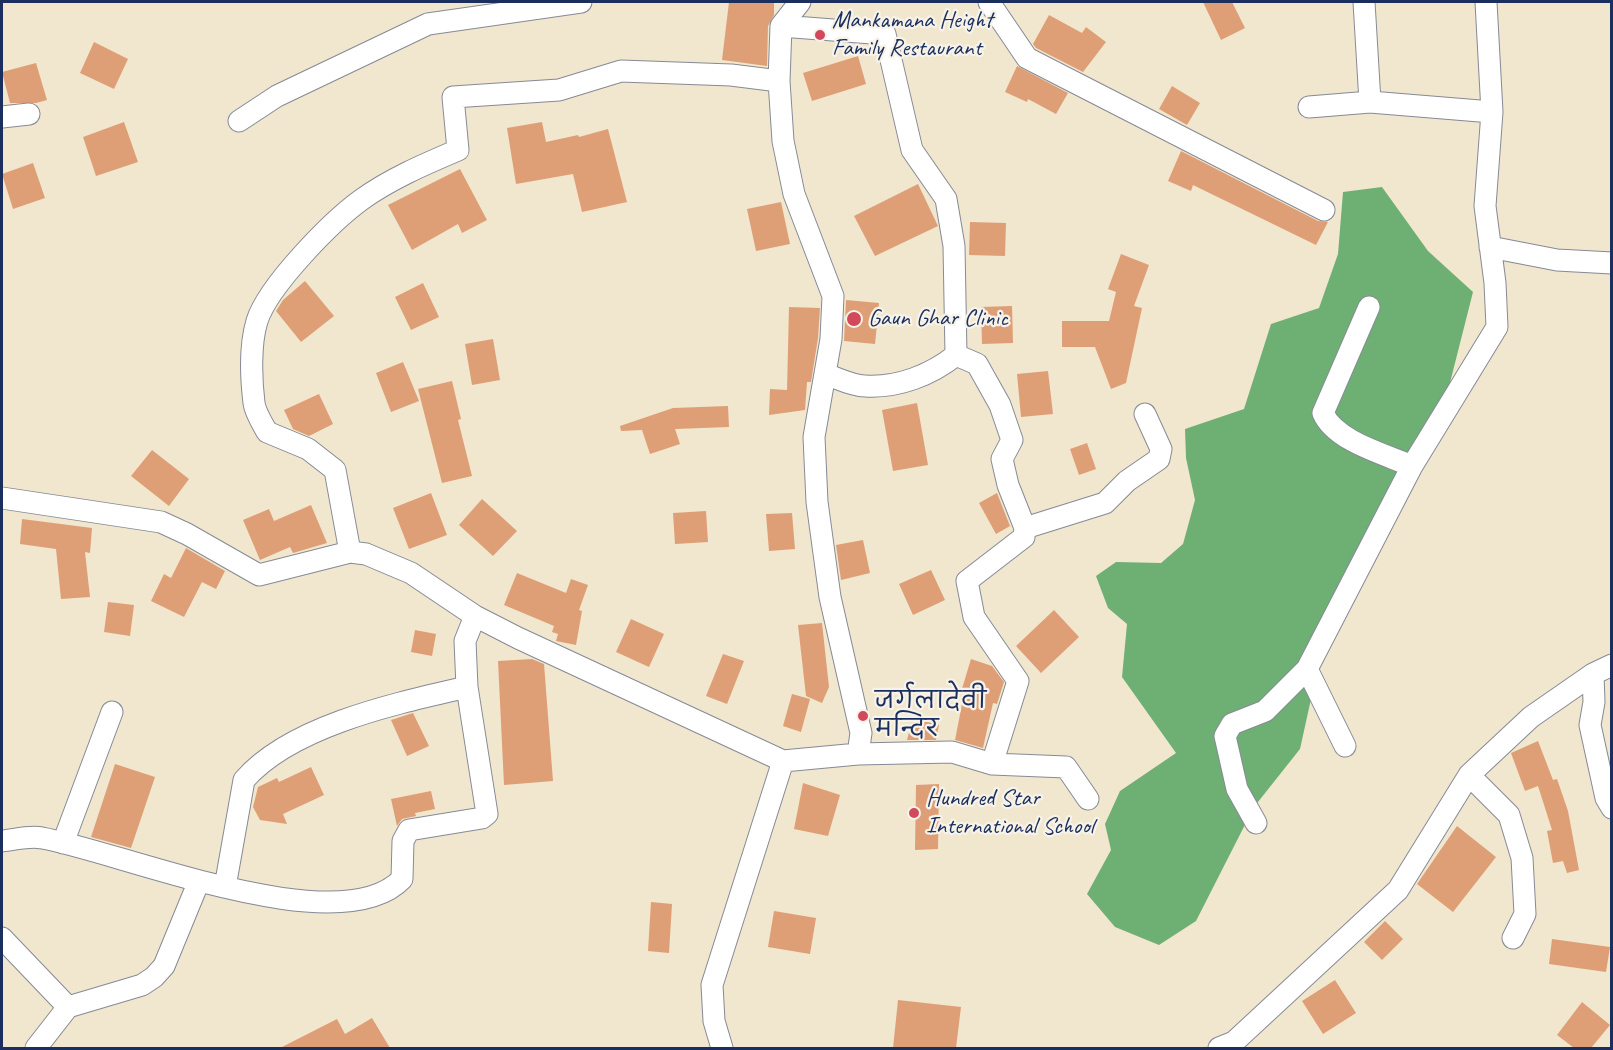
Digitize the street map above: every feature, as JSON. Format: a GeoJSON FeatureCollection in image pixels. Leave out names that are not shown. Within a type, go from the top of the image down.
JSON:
{"type":"FeatureCollection","features":[{"type":"Feature","properties":{"kind":"street"},"geometry":{"type":"LineString","coordinates":[[239,121],[278,96],[428,24],[581,2]]}},
{"type":"Feature","properties":{"kind":"street"},"geometry":{"type":"LineString","coordinates":[[800,2],[781,26],[779,81],[783,141],[794,194],[833,296],[825,374],[814,437],[817,502],[830,597],[861,733],[858,754]]}},
{"type":"Feature","properties":{"kind":"street"},"geometry":{"type":"LineString","coordinates":[[989,2],[1027,58],[1324,210]]}},
{"type":"Feature","properties":{"kind":"street"},"geometry":{"type":"LineString","coordinates":[[1364,2],[1370,102]]}},
{"type":"Feature","properties":{"kind":"street"},"geometry":{"type":"LineString","coordinates":[[1256,823],[1237,789],[1225,736],[1232,724],[1265,711],[1307,669],[1412,466],[1497,327],[1485,206],[1492,112],[1486,2]]}},
{"type":"Feature","properties":{"kind":"street"},"geometry":{"type":"LineString","coordinates":[[781,26],[885,34],[912,150],[946,199],[954,246],[956,355]]}},
{"type":"Feature","properties":{"kind":"street"},"geometry":{"type":"LineString","coordinates":[[350,552],[335,470],[308,449],[267,432],[254,405],[253,360],[257,321],[268,299],[320,236],[361,200],[407,172],[458,150],[453,97],[559,90],[621,71],[731,75],[779,81]]}},
{"type":"Feature","properties":{"kind":"street"},"geometry":{"type":"LineString","coordinates":[[1308,107],[1370,102],[1492,112]]}},
{"type":"Feature","properties":{"kind":"street"},"geometry":{"type":"LineString","coordinates":[[2,117],[29,114]]}},
{"type":"Feature","properties":{"kind":"street"},"geometry":{"type":"LineString","coordinates":[[1490,247],[1557,260],[1611,263]]}},
{"type":"Feature","properties":{"kind":"street"},"geometry":{"type":"LineString","coordinates":[[1369,307],[1323,413],[1328,425],[1340,434],[1412,466]]}},
{"type":"Feature","properties":{"kind":"street"},"geometry":{"type":"LineString","coordinates":[[825,374],[863,387],[902,383],[940,368],[956,355]]}},
{"type":"Feature","properties":{"kind":"street"},"geometry":{"type":"LineString","coordinates":[[956,355],[977,364],[1000,405],[1012,440],[1002,459],[1008,485],[1025,528],[1024,537],[967,581],[974,617],[1018,681],[992,764]]}},
{"type":"Feature","properties":{"kind":"street"},"geometry":{"type":"LineString","coordinates":[[1025,528],[1105,503],[1127,481],[1159,459],[1161,449],[1145,414]]}},
{"type":"Feature","properties":{"kind":"street"},"geometry":{"type":"LineString","coordinates":[[2,498],[161,522],[260,575],[350,552],[366,554],[411,573],[475,616],[783,761],[858,754],[952,752],[992,764],[1066,767],[1088,799]]}},
{"type":"Feature","properties":{"kind":"street"},"geometry":{"type":"LineString","coordinates":[[2,841],[40,837],[199,881],[322,903],[345,903],[389,889],[402,879],[403,841],[409,830],[482,818],[487,814],[467,687],[465,640],[475,616]]}},
{"type":"Feature","properties":{"kind":"street"},"geometry":{"type":"LineString","coordinates":[[1307,669],[1345,746]]}},
{"type":"Feature","properties":{"kind":"street"},"geometry":{"type":"LineString","coordinates":[[1219,1048],[1234,1042],[1398,890],[1469,774],[1531,717],[1602,670]]}},
{"type":"Feature","properties":{"kind":"street"},"geometry":{"type":"LineString","coordinates":[[1602,670],[1590,725],[1606,798],[1611,808]]}},
{"type":"Feature","properties":{"kind":"street"},"geometry":{"type":"LineString","coordinates":[[225,886],[244,780],[255,768],[312,732],[404,701],[467,687]]}},
{"type":"Feature","properties":{"kind":"street"},"geometry":{"type":"LineString","coordinates":[[63,843],[112,712]]}},
{"type":"Feature","properties":{"kind":"street"},"geometry":{"type":"LineString","coordinates":[[722,1048],[714,1022],[712,985],[783,761]]}},
{"type":"Feature","properties":{"kind":"street"},"geometry":{"type":"LineString","coordinates":[[1469,774],[1509,815],[1522,858],[1525,914],[1513,938]]}},
{"type":"Feature","properties":{"kind":"street"},"geometry":{"type":"LineString","coordinates":[[36,1048],[68,1007],[142,985],[154,977],[164,966],[199,881]]}},
{"type":"Feature","properties":{"kind":"street"},"geometry":{"type":"LineString","coordinates":[[2,938],[68,1007]]}},
{"type":"Feature","properties":{"kind":"green space"},"geometry":{"type":"Polygon","coordinates":[[[1382,187],[1428,251],[1473,292],[1437,434],[1322,649],[1300,749],[1254,807],[1196,921],[1159,945],[1115,927],[1087,894],[1111,850],[1105,824],[1120,791],[1176,753],[1122,677],[1127,624],[1108,608],[1096,576],[1116,562],[1161,563],[1183,544],[1195,500],[1186,458],[1185,429],[1244,409],[1271,324],[1319,308],[1338,254],[1343,192],[1382,187]]]}},
{"type":"Feature","properties":{"kind":"building"},"geometry":{"type":"Polygon","coordinates":[[[729,2],[774,2],[774,15],[768,26],[767,66],[722,60],[729,2]]]}},
{"type":"Feature","properties":{"kind":"building"},"geometry":{"type":"Polygon","coordinates":[[[1203,2],[1232,2],[1245,28],[1221,40],[1203,2]]]}},
{"type":"Feature","properties":{"kind":"building"},"geometry":{"type":"Polygon","coordinates":[[[1049,15],[1082,33],[1086,27],[1106,42],[1083,72],[1036,48],[1033,44],[1049,15]]]}},
{"type":"Feature","properties":{"kind":"building"},"geometry":{"type":"Polygon","coordinates":[[[94,42],[128,59],[114,89],[80,73],[94,42]]]}},
{"type":"Feature","properties":{"kind":"building"},"geometry":{"type":"Polygon","coordinates":[[[858,56],[866,84],[812,101],[803,73],[858,56]]]}},
{"type":"Feature","properties":{"kind":"building"},"geometry":{"type":"Polygon","coordinates":[[[36,63],[47,100],[36,103],[10,103],[2,72],[36,63]]]}},
{"type":"Feature","properties":{"kind":"building"},"geometry":{"type":"Polygon","coordinates":[[[1017,66],[1068,93],[1056,114],[1028,99],[1027,102],[1005,92],[1017,66]]]}},
{"type":"Feature","properties":{"kind":"building"},"geometry":{"type":"Polygon","coordinates":[[[1172,86],[1200,103],[1187,125],[1159,109],[1172,86]]]}},
{"type":"Feature","properties":{"kind":"building"},"geometry":{"type":"Polygon","coordinates":[[[124,122],[138,162],[96,176],[83,137],[124,122]]]}},
{"type":"Feature","properties":{"kind":"building"},"geometry":{"type":"Polygon","coordinates":[[[542,122],[546,142],[578,135],[579,137],[608,129],[627,202],[582,212],[573,174],[516,184],[507,128],[542,122]]]}},
{"type":"Feature","properties":{"kind":"building"},"geometry":{"type":"Polygon","coordinates":[[[1181,151],[1318,221],[1328,222],[1316,245],[1193,185],[1191,191],[1168,181],[1181,151]]]}},
{"type":"Feature","properties":{"kind":"building"},"geometry":{"type":"Polygon","coordinates":[[[33,163],[45,198],[13,209],[2,174],[33,163]]]}},
{"type":"Feature","properties":{"kind":"building"},"geometry":{"type":"Polygon","coordinates":[[[460,169],[487,220],[462,233],[458,224],[412,250],[388,205],[460,169]]]}},
{"type":"Feature","properties":{"kind":"building"},"geometry":{"type":"Polygon","coordinates":[[[918,184],[938,226],[875,256],[854,216],[918,184]]]}},
{"type":"Feature","properties":{"kind":"building"},"geometry":{"type":"Polygon","coordinates":[[[781,202],[790,244],[756,251],[747,209],[781,202]]]}},
{"type":"Feature","properties":{"kind":"building"},"geometry":{"type":"Polygon","coordinates":[[[970,222],[1006,223],[1005,256],[969,255],[970,222]]]}},
{"type":"Feature","properties":{"kind":"building"},"geometry":{"type":"Polygon","coordinates":[[[1121,254],[1149,265],[1134,306],[1142,308],[1126,383],[1111,389],[1095,347],[1062,347],[1062,321],[1109,321],[1116,292],[1108,289],[1121,254]]]}},
{"type":"Feature","properties":{"kind":"building"},"geometry":{"type":"Polygon","coordinates":[[[305,281],[334,316],[301,342],[276,311],[283,300],[305,281]]]}},
{"type":"Feature","properties":{"kind":"building"},"geometry":{"type":"Polygon","coordinates":[[[423,283],[439,317],[411,330],[395,297],[423,283]]]}},
{"type":"Feature","properties":{"kind":"building"},"geometry":{"type":"Polygon","coordinates":[[[846,300],[879,303],[875,344],[844,341],[846,300]]]}},
{"type":"Feature","properties":{"kind":"building"},"geometry":{"type":"Polygon","coordinates":[[[1012,306],[1013,343],[982,344],[981,307],[1012,306]]]}},
{"type":"Feature","properties":{"kind":"building"},"geometry":{"type":"Polygon","coordinates":[[[789,307],[820,308],[811,382],[807,382],[805,410],[769,415],[770,389],[787,390],[789,307]]]}},
{"type":"Feature","properties":{"kind":"building"},"geometry":{"type":"Polygon","coordinates":[[[493,339],[500,380],[472,385],[465,344],[493,339]]]}},
{"type":"Feature","properties":{"kind":"building"},"geometry":{"type":"Polygon","coordinates":[[[403,362],[419,401],[391,412],[376,373],[403,362]]]}},
{"type":"Feature","properties":{"kind":"building"},"geometry":{"type":"Polygon","coordinates":[[[1048,371],[1053,414],[1021,417],[1017,374],[1048,371]]]}},
{"type":"Feature","properties":{"kind":"building"},"geometry":{"type":"Polygon","coordinates":[[[452,381],[461,419],[458,420],[472,476],[442,483],[418,389],[452,381]]]}},
{"type":"Feature","properties":{"kind":"building"},"geometry":{"type":"Polygon","coordinates":[[[319,394],[333,424],[309,436],[293,429],[284,410],[319,394]]]}},
{"type":"Feature","properties":{"kind":"building"},"geometry":{"type":"Polygon","coordinates":[[[917,403],[928,465],[893,471],[882,410],[917,403]]]}},
{"type":"Feature","properties":{"kind":"building"},"geometry":{"type":"Polygon","coordinates":[[[728,406],[729,427],[675,429],[680,444],[650,454],[642,430],[621,431],[620,426],[673,408],[728,406]]]}},
{"type":"Feature","properties":{"kind":"building"},"geometry":{"type":"Polygon","coordinates":[[[1087,443],[1096,469],[1079,475],[1070,449],[1087,443]]]}},
{"type":"Feature","properties":{"kind":"building"},"geometry":{"type":"Polygon","coordinates":[[[152,450],[189,479],[169,506],[131,476],[152,450]]]}},
{"type":"Feature","properties":{"kind":"building"},"geometry":{"type":"Polygon","coordinates":[[[431,493],[447,535],[409,549],[393,508],[431,493]]]}},
{"type":"Feature","properties":{"kind":"building"},"geometry":{"type":"Polygon","coordinates":[[[997,493],[1010,526],[996,534],[979,503],[997,493]]]}},
{"type":"Feature","properties":{"kind":"building"},"geometry":{"type":"Polygon","coordinates":[[[482,499],[517,531],[493,556],[459,525],[482,499]]]}},
{"type":"Feature","properties":{"kind":"building"},"geometry":{"type":"Polygon","coordinates":[[[311,505],[327,543],[293,553],[290,547],[260,560],[243,520],[269,509],[274,521],[311,505]]]}},
{"type":"Feature","properties":{"kind":"building"},"geometry":{"type":"Polygon","coordinates":[[[706,511],[708,542],[675,544],[673,513],[706,511]]]}},
{"type":"Feature","properties":{"kind":"building"},"geometry":{"type":"Polygon","coordinates":[[[792,513],[795,549],[769,551],[766,514],[792,513]]]}},
{"type":"Feature","properties":{"kind":"building"},"geometry":{"type":"Polygon","coordinates":[[[22,519],[92,528],[90,553],[85,552],[90,597],[61,599],[56,549],[20,544],[22,519]]]}},
{"type":"Feature","properties":{"kind":"building"},"geometry":{"type":"Polygon","coordinates":[[[863,540],[870,573],[841,580],[836,545],[863,540]]]}},
{"type":"Feature","properties":{"kind":"building"},"geometry":{"type":"Polygon","coordinates":[[[186,548],[225,571],[216,589],[202,582],[184,617],[151,601],[164,574],[171,578],[186,548]]]}},
{"type":"Feature","properties":{"kind":"building"},"geometry":{"type":"Polygon","coordinates":[[[931,570],[945,600],[913,615],[899,584],[931,570]]]}},
{"type":"Feature","properties":{"kind":"building"},"geometry":{"type":"Polygon","coordinates":[[[517,573],[566,593],[571,579],[588,585],[579,610],[582,611],[576,645],[556,641],[558,634],[552,632],[554,626],[504,605],[517,573]]]}},
{"type":"Feature","properties":{"kind":"building"},"geometry":{"type":"Polygon","coordinates":[[[108,602],[134,605],[130,636],[104,632],[108,602]]]}},
{"type":"Feature","properties":{"kind":"building"},"geometry":{"type":"Polygon","coordinates":[[[1054,610],[1079,637],[1041,673],[1016,646],[1054,610]]]}},
{"type":"Feature","properties":{"kind":"building"},"geometry":{"type":"Polygon","coordinates":[[[631,619],[664,634],[649,667],[616,652],[631,619]]]}},
{"type":"Feature","properties":{"kind":"building"},"geometry":{"type":"Polygon","coordinates":[[[822,623],[829,687],[822,703],[806,696],[798,625],[822,623]]]}},
{"type":"Feature","properties":{"kind":"building"},"geometry":{"type":"Polygon","coordinates":[[[415,630],[436,634],[432,656],[411,652],[415,630]]]}},
{"type":"Feature","properties":{"kind":"building"},"geometry":{"type":"Polygon","coordinates":[[[723,654],[744,661],[727,704],[706,696],[723,654]]]}},
{"type":"Feature","properties":{"kind":"building"},"geometry":{"type":"Polygon","coordinates":[[[532,659],[544,664],[553,781],[504,785],[498,661],[532,659]]]}},
{"type":"Feature","properties":{"kind":"building"},"geometry":{"type":"Polygon","coordinates":[[[971,659],[992,666],[1004,682],[997,704],[993,703],[983,748],[955,740],[964,694],[961,692],[971,659]]]}},
{"type":"Feature","properties":{"kind":"building"},"geometry":{"type":"Polygon","coordinates":[[[792,694],[810,699],[801,732],[783,726],[792,694]]]}},
{"type":"Feature","properties":{"kind":"building"},"geometry":{"type":"Polygon","coordinates":[[[413,713],[429,746],[407,756],[391,720],[413,713]]]}},
{"type":"Feature","properties":{"kind":"building"},"geometry":{"type":"Polygon","coordinates":[[[913,718],[939,725],[936,740],[907,740],[913,718]]]}},
{"type":"Feature","properties":{"kind":"building"},"geometry":{"type":"Polygon","coordinates":[[[1538,741],[1553,780],[1557,779],[1568,811],[1579,870],[1567,873],[1563,861],[1553,863],[1547,831],[1552,830],[1538,786],[1525,791],[1511,753],[1538,741]]]}},
{"type":"Feature","properties":{"kind":"building"},"geometry":{"type":"Polygon","coordinates":[[[115,764],[155,777],[131,848],[91,837],[115,764]]]}},
{"type":"Feature","properties":{"kind":"building"},"geometry":{"type":"Polygon","coordinates":[[[311,767],[324,795],[283,814],[287,824],[260,820],[253,807],[258,787],[277,778],[279,782],[311,767]]]}},
{"type":"Feature","properties":{"kind":"building"},"geometry":{"type":"Polygon","coordinates":[[[803,783],[840,795],[828,836],[794,829],[803,783]]]}},
{"type":"Feature","properties":{"kind":"building"},"geometry":{"type":"Polygon","coordinates":[[[939,784],[938,849],[915,850],[916,785],[939,784]]]}},
{"type":"Feature","properties":{"kind":"building"},"geometry":{"type":"Polygon","coordinates":[[[431,791],[435,809],[415,813],[416,816],[402,819],[397,826],[391,799],[431,791]]]}},
{"type":"Feature","properties":{"kind":"building"},"geometry":{"type":"Polygon","coordinates":[[[1457,826],[1496,857],[1453,912],[1417,884],[1457,826]]]}},
{"type":"Feature","properties":{"kind":"building"},"geometry":{"type":"Polygon","coordinates":[[[651,902],[672,904],[669,953],[648,951],[651,902]]]}},
{"type":"Feature","properties":{"kind":"building"},"geometry":{"type":"Polygon","coordinates":[[[774,911],[816,918],[810,954],[768,947],[774,911]]]}},
{"type":"Feature","properties":{"kind":"building"},"geometry":{"type":"Polygon","coordinates":[[[1385,921],[1403,939],[1382,960],[1364,942],[1385,921]]]}},
{"type":"Feature","properties":{"kind":"building"},"geometry":{"type":"Polygon","coordinates":[[[1552,939],[1610,947],[1606,972],[1549,964],[1552,939]]]}},
{"type":"Feature","properties":{"kind":"building"},"geometry":{"type":"Polygon","coordinates":[[[1335,980],[1356,1013],[1323,1034],[1302,1001],[1335,980]]]}},
{"type":"Feature","properties":{"kind":"building"},"geometry":{"type":"Polygon","coordinates":[[[898,1000],[961,1007],[956,1048],[893,1048],[898,1000]]]}},
{"type":"Feature","properties":{"kind":"building"},"geometry":{"type":"Polygon","coordinates":[[[1582,1002],[1610,1025],[1591,1048],[1574,1048],[1557,1035],[1582,1002]]]}},
{"type":"Feature","properties":{"kind":"building"},"geometry":{"type":"Polygon","coordinates":[[[372,1018],[390,1048],[280,1048],[337,1019],[345,1034],[372,1018]]]}},
{"type":"Feature","properties":{"kind":"place","name":"Mankamana Height Family Restaurant"},"geometry":{"type":"Point","coordinates":[820,35]}},
{"type":"Feature","properties":{"kind":"place","name":"Gaun Ghar Clinic"},"geometry":{"type":"Point","coordinates":[854,319]}},
{"type":"Feature","properties":{"kind":"place","name":"जर्गलादेवी मन्दिर"},"geometry":{"type":"Point","coordinates":[863,716]}},
{"type":"Feature","properties":{"kind":"place","name":"Hundred Star International School"},"geometry":{"type":"Point","coordinates":[914,813]}}]}
